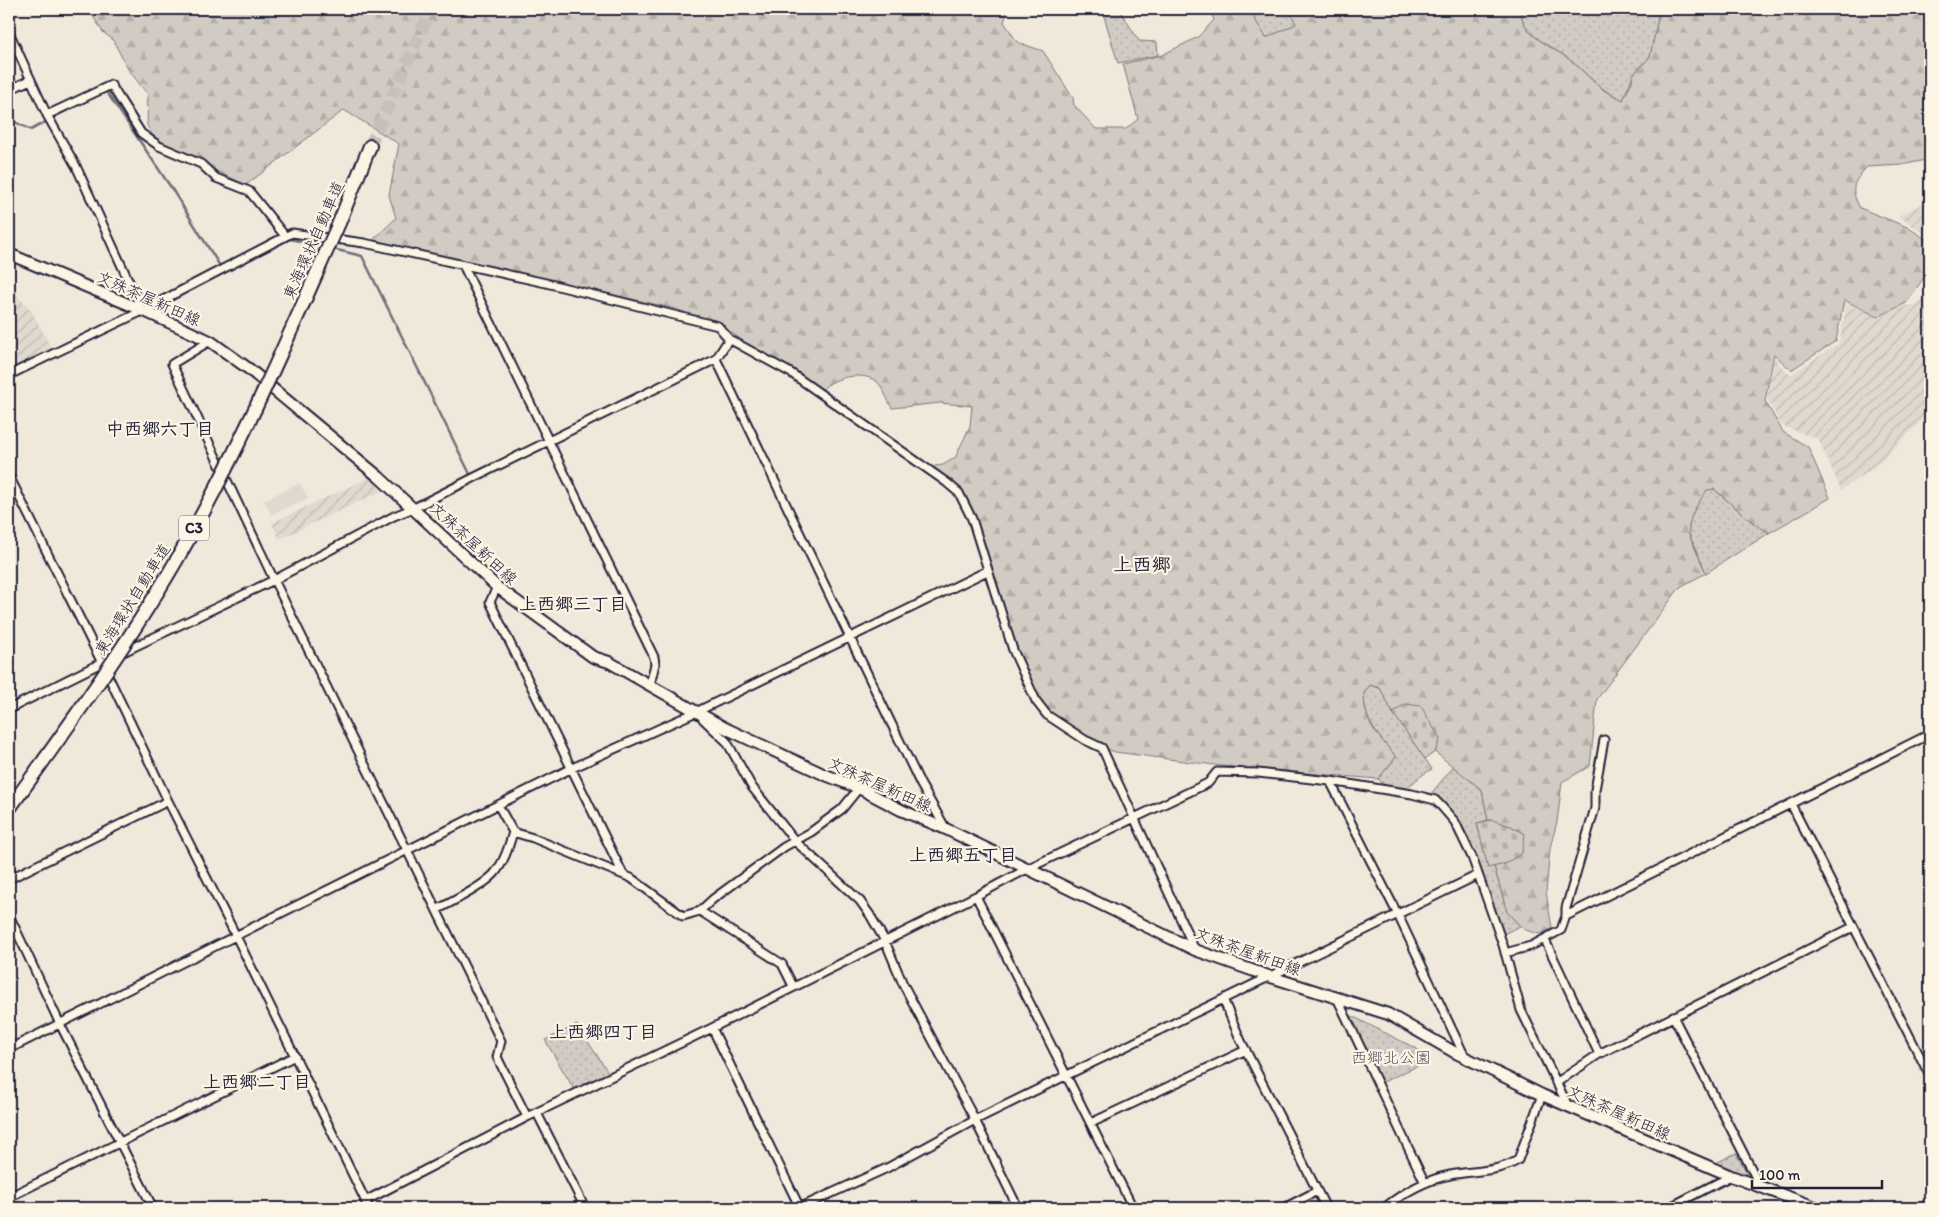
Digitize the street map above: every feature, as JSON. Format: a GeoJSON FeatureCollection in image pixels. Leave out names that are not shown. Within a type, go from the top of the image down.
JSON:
{"type":"FeatureCollection","features":[{"type":"Feature","properties":{"kind":"highway","name":"東海環状自動車道"},"geometry":{"type":"LineString","coordinates":[[9,809],[129,639],[177,560],[258,403],[339,224],[370,146]]}},
{"type":"Feature","properties":{"kind":"main road","name":"文殊茶屋新田線"},"geometry":{"type":"LineString","coordinates":[[9,254],[210,341],[263,381],[374,472],[497,587],[593,658],[609,662],[725,728],[946,829],[1195,950],[1388,1014],[1466,1058],[1542,1095],[1731,1176],[1818,1208]]}},
{"type":"Feature","properties":{"kind":"main road"},"geometry":{"type":"LineString","coordinates":[[1924,1208],[1930,1205]]}},
{"type":"Feature","properties":{"kind":"street"},"geometry":{"type":"LineString","coordinates":[[9,33],[47,115],[76,166],[142,310]]}},
{"type":"Feature","properties":{"kind":"street"},"geometry":{"type":"LineString","coordinates":[[9,90],[30,80]]}},
{"type":"Feature","properties":{"kind":"street"},"geometry":{"type":"LineString","coordinates":[[47,115],[111,86],[146,139],[158,146],[202,164],[216,178],[249,191],[273,224],[285,236]]}},
{"type":"Feature","properties":{"kind":"street"},"geometry":{"type":"LineString","coordinates":[[9,375],[142,310],[292,232],[364,243],[546,282],[718,326],[729,339],[791,373],[959,493],[972,519],[986,571],[1013,650],[1036,701],[1047,714],[1085,740],[1102,748],[1195,950]]}},
{"type":"Feature","properties":{"kind":"street"},"geometry":{"type":"LineString","coordinates":[[463,265],[654,657],[655,664],[650,685]]}},
{"type":"Feature","properties":{"kind":"street"},"geometry":{"type":"LineString","coordinates":[[9,709],[274,580],[394,516],[414,508],[716,359],[729,339]]}},
{"type":"Feature","properties":{"kind":"street"},"geometry":{"type":"LineString","coordinates":[[210,341],[172,364],[274,580],[502,1041],[497,1057],[527,1117]]}},
{"type":"Feature","properties":{"kind":"street"},"geometry":{"type":"LineString","coordinates":[[716,359],[921,785],[946,829]]}},
{"type":"Feature","properties":{"kind":"street"},"geometry":{"type":"LineString","coordinates":[[9,476],[369,1208]]}},
{"type":"Feature","properties":{"kind":"street"},"geometry":{"type":"LineString","coordinates":[[9,1049],[570,768],[696,712],[986,571]]}},
{"type":"Feature","properties":{"kind":"street"},"geometry":{"type":"LineString","coordinates":[[497,587],[490,602],[623,874]]}},
{"type":"Feature","properties":{"kind":"street"},"geometry":{"type":"LineString","coordinates":[[696,712],[727,742],[752,787],[795,841],[860,902],[870,915],[885,941],[904,984],[975,1120],[1018,1208]]}},
{"type":"Feature","properties":{"kind":"street"},"geometry":{"type":"LineString","coordinates":[[1566,916],[1930,734]]}},
{"type":"Feature","properties":{"kind":"street"},"geometry":{"type":"LineString","coordinates":[[1505,953],[1531,946],[1561,930],[1594,808],[1595,790],[1604,740]]}},
{"type":"Feature","properties":{"kind":"street"},"geometry":{"type":"LineString","coordinates":[[365,1201],[527,1117],[712,1028],[1028,868],[1208,783],[1217,772],[1258,773],[1330,781],[1412,794],[1435,800],[1455,822],[1472,857],[1505,953],[1521,1010],[1568,1106]]}},
{"type":"Feature","properties":{"kind":"street"},"geometry":{"type":"LineString","coordinates":[[1330,781],[1398,915],[1466,1058]]}},
{"type":"Feature","properties":{"kind":"street"},"geometry":{"type":"LineString","coordinates":[[498,805],[514,832],[623,874],[683,916],[700,911],[713,898],[811,832],[842,809],[859,788]]}},
{"type":"Feature","properties":{"kind":"street"},"geometry":{"type":"LineString","coordinates":[[9,879],[168,801]]}},
{"type":"Feature","properties":{"kind":"street"},"geometry":{"type":"LineString","coordinates":[[1791,804],[1930,1076]]}},
{"type":"Feature","properties":{"kind":"street"},"geometry":{"type":"LineString","coordinates":[[438,909],[469,893],[494,874],[509,847],[514,832]]}},
{"type":"Feature","properties":{"kind":"street"},"geometry":{"type":"LineString","coordinates":[[712,1028],[799,1208],[887,1168],[975,1120],[1478,875]]}},
{"type":"Feature","properties":{"kind":"street"},"geometry":{"type":"LineString","coordinates":[[976,896],[1133,1208]]}},
{"type":"Feature","properties":{"kind":"street"},"geometry":{"type":"LineString","coordinates":[[700,911],[782,964],[793,986]]}},
{"type":"Feature","properties":{"kind":"street"},"geometry":{"type":"LineString","coordinates":[[9,915],[60,1024],[153,1208]]}},
{"type":"Feature","properties":{"kind":"street"},"geometry":{"type":"LineString","coordinates":[[1556,1083],[1599,1054],[1854,927]]}},
{"type":"Feature","properties":{"kind":"street"},"geometry":{"type":"LineString","coordinates":[[1545,940],[1599,1054]]}},
{"type":"Feature","properties":{"kind":"street"},"geometry":{"type":"LineString","coordinates":[[1337,998],[1425,1183]]}},
{"type":"Feature","properties":{"kind":"street"},"geometry":{"type":"LineString","coordinates":[[1223,999],[1246,1050],[1326,1208]]}},
{"type":"Feature","properties":{"kind":"street"},"geometry":{"type":"LineString","coordinates":[[1673,1016],[1755,1176],[1756,1186]]}},
{"type":"Feature","properties":{"kind":"street"},"geometry":{"type":"LineString","coordinates":[[1091,1123],[1246,1050]]}},
{"type":"Feature","properties":{"kind":"street"},"geometry":{"type":"LineString","coordinates":[[9,1197],[295,1056]]}},
{"type":"Feature","properties":{"kind":"street"},"geometry":{"type":"LineString","coordinates":[[1384,1208],[1425,1183],[1449,1175],[1486,1170],[1518,1160],[1542,1095]]}},
{"type":"Feature","properties":{"kind":"street"},"geometry":{"type":"LineString","coordinates":[[537,1112],[584,1208]]}},
{"type":"Feature","properties":{"kind":"street"},"geometry":{"type":"LineString","coordinates":[[1668,1208],[1731,1176]]}},
{"type":"Feature","properties":{"kind":"street"},"geometry":{"type":"LineString","coordinates":[[1284,1208],[1317,1191]]}},
{"type":"Feature","properties":{"kind":"shaded area"},"geometry":{"type":"Polygon","coordinates":[[[1930,200],[1930,237],[1898,216],[1930,200]]]}},
{"type":"Feature","properties":{"kind":"shaded area"},"geometry":{"type":"Polygon","coordinates":[[[9,287],[31,310],[52,349],[9,370],[9,287]]]}},
{"type":"Feature","properties":{"kind":"shaded area"},"geometry":{"type":"Polygon","coordinates":[[[1930,289],[1930,412],[1874,468],[1841,490],[1818,439],[1782,426],[1767,399],[1774,358],[1790,375],[1839,343],[1847,304],[1880,318],[1900,306],[1917,305],[1930,289]]]}},
{"type":"Feature","properties":{"kind":"shaded area"},"geometry":{"type":"Polygon","coordinates":[[[370,477],[382,491],[279,539],[272,523],[370,477]]]}},
{"type":"Feature","properties":{"kind":"shaded area"},"geometry":{"type":"Polygon","coordinates":[[[300,483],[308,498],[271,515],[264,500],[300,483]]]}},
{"type":"Feature","properties":{"kind":"green space"},"geometry":{"type":"Polygon","coordinates":[[[91,9],[1008,9],[1004,22],[1017,42],[1043,51],[1073,98],[1074,105],[1096,129],[1126,129],[1138,119],[1123,64],[1162,55],[1198,37],[1214,20],[1210,9],[1249,9],[1266,38],[1296,24],[1289,9],[1521,9],[1522,18],[1531,33],[1579,67],[1605,91],[1623,100],[1633,75],[1650,57],[1660,9],[1930,9],[1930,159],[1902,165],[1867,167],[1858,177],[1854,191],[1860,208],[1907,227],[1929,241],[1930,269],[1906,303],[1878,317],[1844,300],[1836,341],[1791,370],[1774,354],[1765,401],[1783,432],[1808,447],[1830,498],[1769,533],[1751,521],[1714,489],[1707,490],[1694,511],[1689,528],[1689,535],[1706,573],[1680,587],[1597,699],[1590,766],[1562,782],[1557,822],[1550,848],[1546,892],[1552,928],[1541,934],[1523,929],[1507,912],[1494,866],[1505,864],[1492,820],[1488,820],[1482,790],[1435,752],[1440,739],[1405,704],[1393,713],[1380,688],[1370,685],[1364,693],[1366,713],[1373,728],[1396,757],[1378,779],[1222,766],[1115,752],[1072,736],[1042,709],[1026,688],[1000,592],[968,509],[961,498],[932,474],[935,466],[943,465],[955,458],[970,426],[972,406],[940,403],[892,408],[878,383],[861,376],[853,376],[835,381],[827,385],[818,397],[728,330],[676,309],[373,240],[396,218],[389,195],[399,144],[344,110],[246,185],[168,148],[154,139],[147,125],[148,95],[128,69],[113,40],[103,32],[92,15],[91,9]]]}},
{"type":"Feature","properties":{"kind":"green space"},"geometry":{"type":"Polygon","coordinates":[[[1104,9],[1122,9],[1121,12],[1139,41],[1157,42],[1158,55],[1118,63],[1104,16],[1104,9]]]}},
{"type":"Feature","properties":{"kind":"green space"},"geometry":{"type":"Polygon","coordinates":[[[1265,9],[1289,9],[1297,24],[1266,38],[1252,15],[1265,9]]]}},
{"type":"Feature","properties":{"kind":"green space"},"geometry":{"type":"Polygon","coordinates":[[[1521,9],[1660,9],[1650,57],[1633,75],[1623,100],[1606,91],[1570,60],[1532,33],[1522,18],[1521,9]]]}},
{"type":"Feature","properties":{"kind":"green space"},"geometry":{"type":"Polygon","coordinates":[[[1707,489],[1714,489],[1751,521],[1769,533],[1706,573],[1689,534],[1689,528],[1694,511],[1707,489]]]}},
{"type":"Feature","properties":{"kind":"green space"},"geometry":{"type":"Polygon","coordinates":[[[1370,685],[1380,688],[1393,713],[1432,769],[1401,790],[1394,790],[1378,779],[1396,757],[1373,728],[1366,713],[1364,693],[1370,685]]]}},
{"type":"Feature","properties":{"kind":"green space"},"geometry":{"type":"Polygon","coordinates":[[[1405,704],[1421,706],[1440,739],[1435,752],[1425,759],[1393,713],[1405,704]]]}},
{"type":"Feature","properties":{"kind":"green space"},"geometry":{"type":"Polygon","coordinates":[[[1454,766],[1482,790],[1488,820],[1477,823],[1488,867],[1494,866],[1507,912],[1520,926],[1503,934],[1484,878],[1465,834],[1454,815],[1442,802],[1429,796],[1454,766]]]}},
{"type":"Feature","properties":{"kind":"green space"},"geometry":{"type":"Polygon","coordinates":[[[1492,820],[1511,826],[1525,834],[1522,853],[1505,864],[1488,868],[1477,823],[1492,820]]]}},
{"type":"Feature","properties":{"kind":"green space","name":"西郷北公園"},"geometry":{"type":"Polygon","coordinates":[[[1348,1014],[1417,1049],[1430,1060],[1381,1083],[1348,1014]]]}},
{"type":"Feature","properties":{"kind":"green space"},"geometry":{"type":"Polygon","coordinates":[[[577,1025],[610,1075],[575,1091],[545,1040],[577,1025]]]}},
{"type":"Feature","properties":{"kind":"green space"},"geometry":{"type":"Polygon","coordinates":[[[1736,1153],[1747,1173],[1741,1176],[1712,1165],[1736,1153]]]}},
{"type":"Feature","properties":{"kind":"waterway"},"geometry":{"type":"LineString","coordinates":[[9,123],[13,121],[31,130],[106,91],[170,186],[220,266],[278,236],[281,237]]}},
{"type":"Feature","properties":{"kind":"waterway"},"geometry":{"type":"LineString","coordinates":[[286,238],[325,247]]}},
{"type":"Feature","properties":{"kind":"waterway"},"geometry":{"type":"LineString","coordinates":[[333,249],[362,256],[471,476]]}},
{"type":"Feature","properties":{"kind":"tunnel"},"geometry":{"type":"LineString","coordinates":[[370,146],[431,9]]}},
{"type":"Feature","properties":{"kind":"district","name":"中西郷六丁目"},"geometry":{"type":"Point","coordinates":[160,429]}},
{"type":"Feature","properties":{"kind":"district","name":"上西郷"},"geometry":{"type":"Point","coordinates":[1142,564]}},
{"type":"Feature","properties":{"kind":"district","name":"上西郷三丁目"},"geometry":{"type":"Point","coordinates":[573,604]}},
{"type":"Feature","properties":{"kind":"district","name":"上西郷五丁目"},"geometry":{"type":"Point","coordinates":[963,855]}},
{"type":"Feature","properties":{"kind":"district","name":"上西郷四丁目"},"geometry":{"type":"Point","coordinates":[603,1032]}},
{"type":"Feature","properties":{"kind":"district","name":"上西郷二丁目"},"geometry":{"type":"Point","coordinates":[257,1082]}}]}
